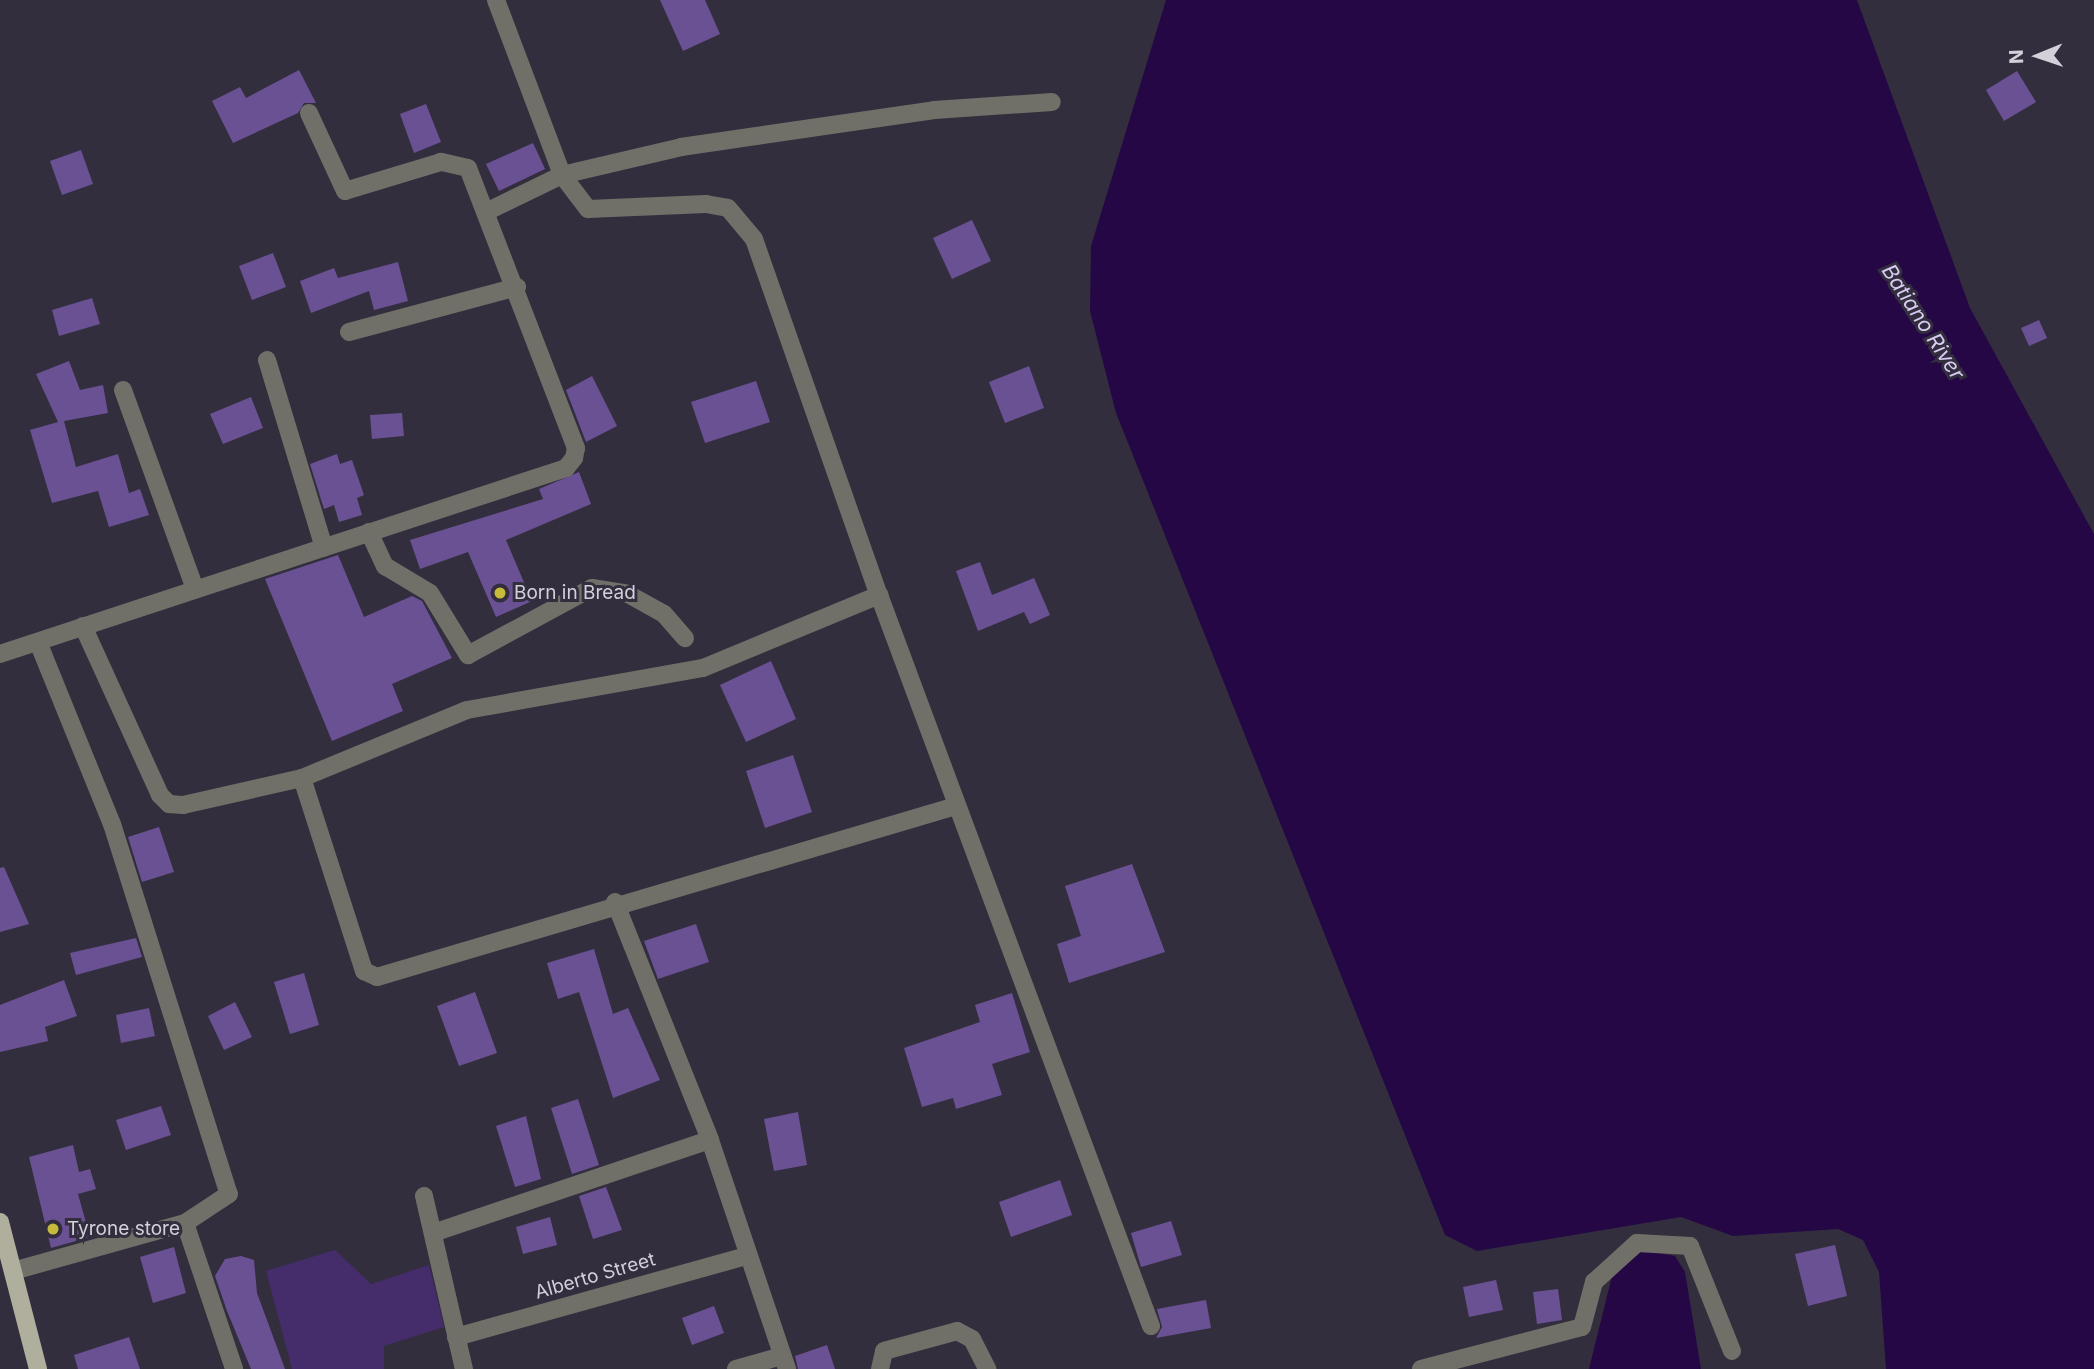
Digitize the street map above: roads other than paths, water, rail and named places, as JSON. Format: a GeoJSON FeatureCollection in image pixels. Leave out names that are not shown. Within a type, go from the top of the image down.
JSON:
{"type":"FeatureCollection","features":[{"type":"Feature","properties":{"kind":"main road"},"geometry":{"type":"LineString","coordinates":[[0,1222],[38,1369]]}},
{"type":"Feature","properties":{"kind":"street"},"geometry":{"type":"LineString","coordinates":[[496,0],[562,175],[588,209],[706,204],[728,208],[740,219],[754,239],[956,806],[1151,1326]]}},
{"type":"Feature","properties":{"kind":"street"},"geometry":{"type":"LineString","coordinates":[[488,211],[562,175],[681,147],[934,110],[1052,102]]}},
{"type":"Feature","properties":{"kind":"street"},"geometry":{"type":"LineString","coordinates":[[0,654],[566,468],[574,458],[576,447],[488,211],[468,168],[458,162],[345,191],[309,113]]}},
{"type":"Feature","properties":{"kind":"street"},"geometry":{"type":"LineString","coordinates":[[349,332],[516,287]]}},
{"type":"Feature","properties":{"kind":"street"},"geometry":{"type":"LineString","coordinates":[[267,360],[324,548]]}},
{"type":"Feature","properties":{"kind":"street"},"geometry":{"type":"LineString","coordinates":[[123,390],[194,589]]}},
{"type":"Feature","properties":{"kind":"street"},"geometry":{"type":"LineString","coordinates":[[369,532],[384,566],[430,593],[468,655],[592,588],[628,594],[664,614],[685,638]]}},
{"type":"Feature","properties":{"kind":"street"},"geometry":{"type":"LineString","coordinates":[[83,626],[169,804],[302,778],[467,710],[703,668],[879,595]]}},
{"type":"Feature","properties":{"kind":"street"},"geometry":{"type":"LineString","coordinates":[[13,1271],[185,1223],[229,1194],[112,824],[38,642]]}},
{"type":"Feature","properties":{"kind":"street"},"geometry":{"type":"LineString","coordinates":[[302,778],[368,976],[615,902],[956,806]]}},
{"type":"Feature","properties":{"kind":"street"},"geometry":{"type":"LineString","coordinates":[[615,902],[710,1140],[746,1256],[784,1363],[736,1369]]}},
{"type":"Feature","properties":{"kind":"street"},"geometry":{"type":"LineString","coordinates":[[433,1233],[710,1140]]}},
{"type":"Feature","properties":{"kind":"street"},"geometry":{"type":"LineString","coordinates":[[424,1196],[464,1369]]}},
{"type":"Feature","properties":{"kind":"street"},"geometry":{"type":"LineString","coordinates":[[185,1223],[234,1369]]}},
{"type":"Feature","properties":{"kind":"street"},"geometry":{"type":"LineString","coordinates":[[1422,1369],[1583,1327],[1594,1282],[1637,1243],[1690,1246],[1732,1351]]}},
{"type":"Feature","properties":{"kind":"street","name":"Alberto Street"},"geometry":{"type":"LineString","coordinates":[[456,1337],[746,1256]]}},
{"type":"Feature","properties":{"kind":"street"},"geometry":{"type":"LineString","coordinates":[[880,1369],[884,1351],[957,1331],[972,1339],[987,1369]]}},
{"type":"Feature","properties":{"kind":"water","name":"Batiano River"},"geometry":{"type":"Polygon","coordinates":[[[1166,0],[1857,0],[1970,308],[2094,534],[2094,1369],[1886,1369],[1879,1272],[1863,1240],[1838,1229],[1733,1236],[1681,1217],[1477,1251],[1445,1235],[1116,413],[1090,311],[1091,246],[1166,0]]]}},
{"type":"Feature","properties":{"kind":"water"},"geometry":{"type":"Polygon","coordinates":[[[1636,1249],[1675,1256],[1685,1272],[1701,1369],[1589,1369],[1615,1264],[1636,1249]]]}},
{"type":"Feature","properties":{"kind":"place","name":"Born in Bread"},"geometry":{"type":"Point","coordinates":[500,593]}},
{"type":"Feature","properties":{"kind":"place","name":"Tyrone store"},"geometry":{"type":"Point","coordinates":[53,1229]}}]}
